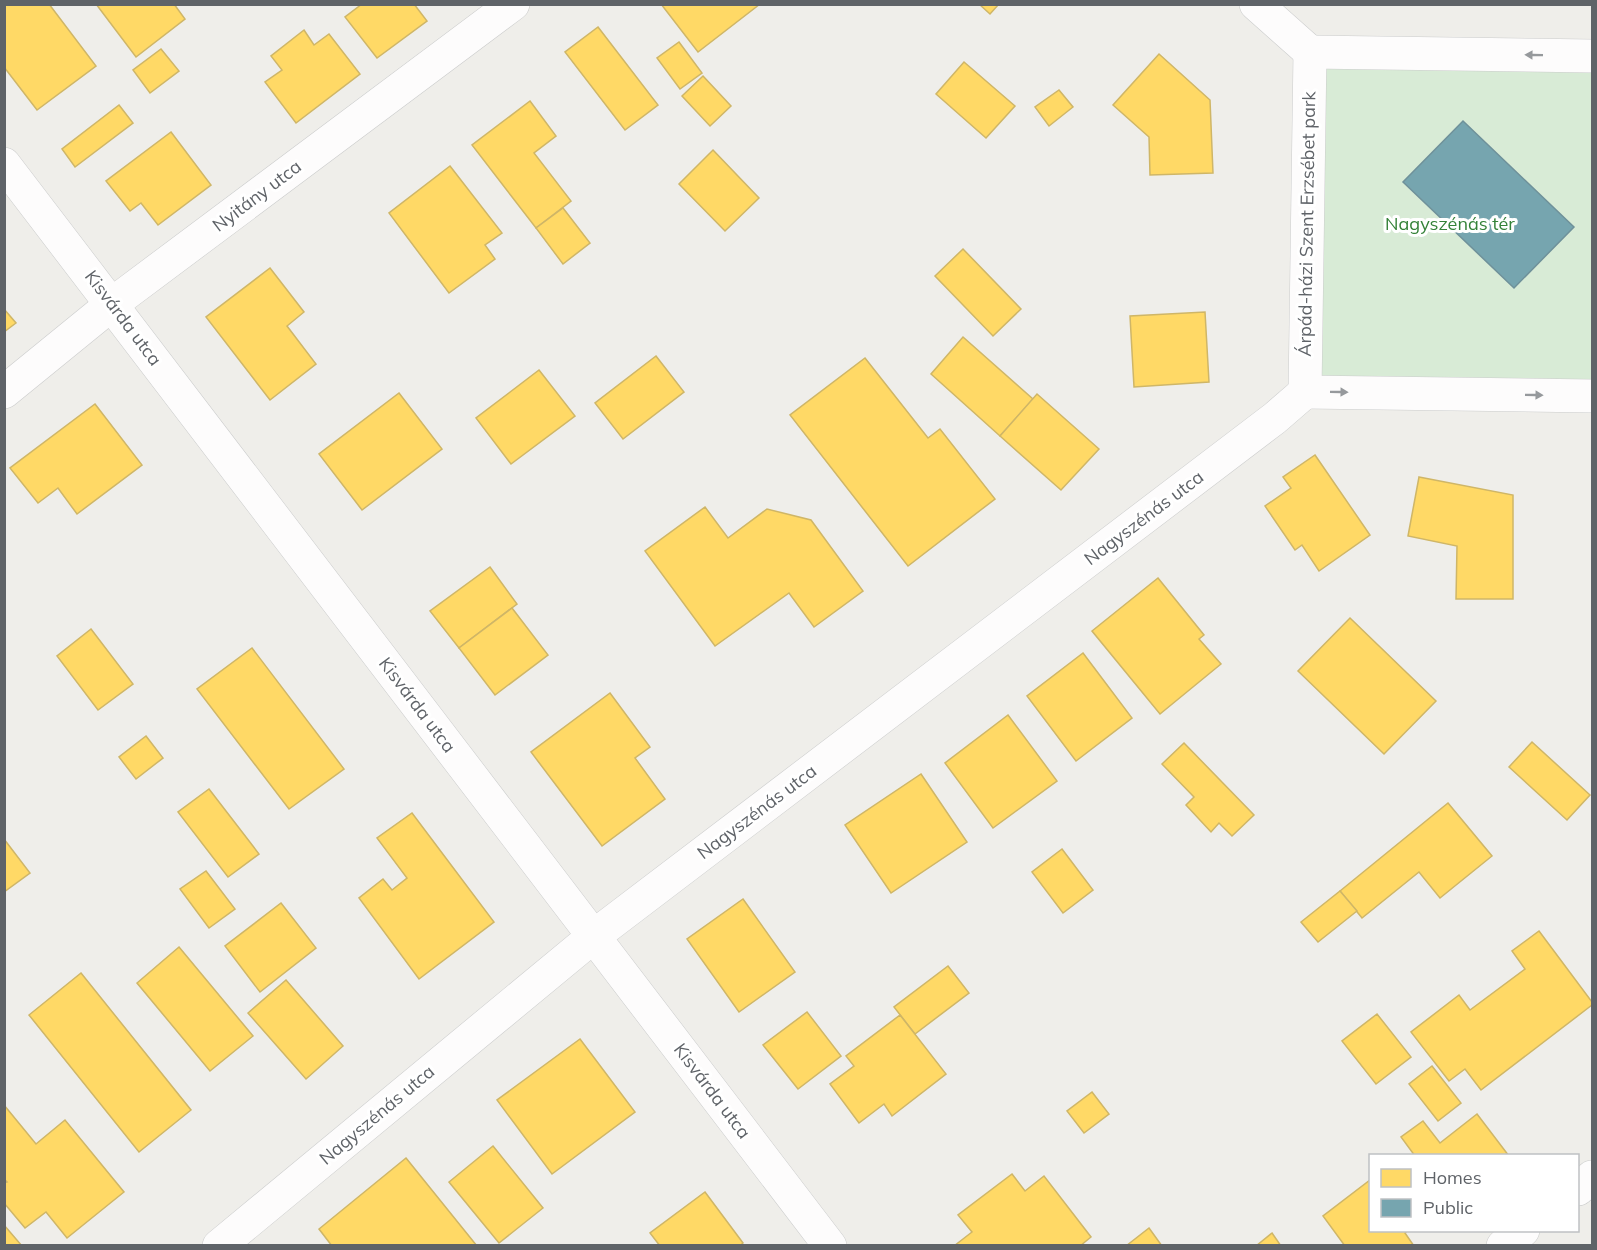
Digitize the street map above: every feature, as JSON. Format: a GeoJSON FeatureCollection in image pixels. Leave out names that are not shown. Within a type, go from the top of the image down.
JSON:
{"type":"FeatureCollection","features":[{"type":"Feature","properties":{"kind":"street","name":"Nyitány utca"},"geometry":{"type":"LineString","coordinates":[[4,392],[112,304],[513,4]]}},
{"type":"Feature","properties":{"kind":"street"},"geometry":{"type":"LineString","coordinates":[[1256,4],[1310,52],[1593,56]]}},
{"type":"Feature","properties":{"kind":"street","name":"Árpád-házi Szent Erzsébet park"},"geometry":{"type":"LineString","coordinates":[[1305,392],[1310,52]]}},
{"type":"Feature","properties":{"kind":"street","name":"Kisvárda utca"},"geometry":{"type":"LineString","coordinates":[[4,164],[830,1245]]}},
{"type":"Feature","properties":{"kind":"street"},"geometry":{"type":"LineString","coordinates":[[1305,392],[1593,396]]}},
{"type":"Feature","properties":{"kind":"street","name":"Nagyszénás utca"},"geometry":{"type":"LineString","coordinates":[[219,1245],[594,936],[1275,418],[1305,392]]}},
{"type":"Feature","properties":{"kind":"street"},"geometry":{"type":"LineString","coordinates":[[1579,1188],[1593,1177]]}},
{"type":"Feature","properties":{"kind":"street"},"geometry":{"type":"LineString","coordinates":[[1503,1245],[1520,1232]]}},
{"type":"Feature","properties":{"kind":"green space","name":"Nagyszénás tér"},"geometry":{"type":"Polygon","coordinates":[[[1310,52],[1592,56],[1592,396],[1305,392],[1310,52]]]}},
{"type":"Feature","properties":{"kind":"building: Homes"},"geometry":{"type":"Polygon","coordinates":[[[4,4],[49,4],[96,66],[37,110],[4,67],[4,4]]]}},
{"type":"Feature","properties":{"kind":"building: Homes"},"geometry":{"type":"Polygon","coordinates":[[[96,4],[174,4],[185,19],[136,57],[96,4]]]}},
{"type":"Feature","properties":{"kind":"building: Homes"},"geometry":{"type":"Polygon","coordinates":[[[362,4],[414,4],[427,21],[377,58],[345,17],[362,4]]]}},
{"type":"Feature","properties":{"kind":"building: Homes"},"geometry":{"type":"Polygon","coordinates":[[[661,4],[760,4],[698,52],[661,4]]]}},
{"type":"Feature","properties":{"kind":"building: Homes"},"geometry":{"type":"Polygon","coordinates":[[[979,4],[999,4],[990,14],[979,4]]]}},
{"type":"Feature","properties":{"kind":"building: Homes"},"geometry":{"type":"Polygon","coordinates":[[[598,27],[658,105],[625,130],[565,52],[598,27]]]}},
{"type":"Feature","properties":{"kind":"building: Homes"},"geometry":{"type":"Polygon","coordinates":[[[304,30],[314,45],[329,34],[360,74],[296,123],[265,82],[282,70],[271,56],[304,30]]]}},
{"type":"Feature","properties":{"kind":"building: Homes"},"geometry":{"type":"Polygon","coordinates":[[[679,42],[702,73],[680,89],[657,58],[679,42]]]}},
{"type":"Feature","properties":{"kind":"building: Homes"},"geometry":{"type":"Polygon","coordinates":[[[161,49],[179,71],[150,93],[133,70],[161,49]]]}},
{"type":"Feature","properties":{"kind":"building: Homes"},"geometry":{"type":"Polygon","coordinates":[[[1159,54],[1210,100],[1213,173],[1150,175],[1149,137],[1113,105],[1159,54]]]}},
{"type":"Feature","properties":{"kind":"building: Homes"},"geometry":{"type":"Polygon","coordinates":[[[964,62],[1015,106],[986,138],[936,94],[964,62]]]}},
{"type":"Feature","properties":{"kind":"building: Homes"},"geometry":{"type":"Polygon","coordinates":[[[703,76],[731,106],[710,126],[682,96],[703,76]]]}},
{"type":"Feature","properties":{"kind":"building: Homes"},"geometry":{"type":"Polygon","coordinates":[[[1059,90],[1073,107],[1049,126],[1035,107],[1059,90]]]}},
{"type":"Feature","properties":{"kind":"building: Homes"},"geometry":{"type":"Polygon","coordinates":[[[530,101],[556,136],[534,153],[571,201],[536,228],[472,145],[530,101]]]}},
{"type":"Feature","properties":{"kind":"building: Homes"},"geometry":{"type":"Polygon","coordinates":[[[119,105],[133,123],[75,167],[62,149],[119,105]]]}},
{"type":"Feature","properties":{"kind":"building: Homes"},"geometry":{"type":"Polygon","coordinates":[[[171,132],[211,185],[158,225],[141,203],[130,211],[106,181],[171,132]]]}},
{"type":"Feature","properties":{"kind":"building: Homes"},"geometry":{"type":"Polygon","coordinates":[[[713,150],[759,198],[725,231],[679,184],[713,150]]]}},
{"type":"Feature","properties":{"kind":"building: Homes"},"geometry":{"type":"Polygon","coordinates":[[[450,166],[502,233],[485,245],[495,259],[449,293],[389,213],[450,166]]]}},
{"type":"Feature","properties":{"kind":"building: Homes"},"geometry":{"type":"Polygon","coordinates":[[[563,208],[590,243],[563,264],[536,228],[563,208]]]}},
{"type":"Feature","properties":{"kind":"building: Homes"},"geometry":{"type":"Polygon","coordinates":[[[963,249],[1021,309],[993,336],[935,276],[963,249]]]}},
{"type":"Feature","properties":{"kind":"building: Homes"},"geometry":{"type":"Polygon","coordinates":[[[270,268],[304,312],[287,326],[316,364],[270,400],[206,317],[270,268]]]}},
{"type":"Feature","properties":{"kind":"building: Homes"},"geometry":{"type":"Polygon","coordinates":[[[4,309],[16,323],[4,332],[4,309]]]}},
{"type":"Feature","properties":{"kind":"building: Homes"},"geometry":{"type":"Polygon","coordinates":[[[1205,312],[1209,382],[1134,387],[1130,316],[1205,312]]]}},
{"type":"Feature","properties":{"kind":"building: Homes"},"geometry":{"type":"Polygon","coordinates":[[[963,337],[1033,399],[1000,436],[931,374],[963,337]]]}},
{"type":"Feature","properties":{"kind":"building: Homes"},"geometry":{"type":"Polygon","coordinates":[[[656,356],[684,392],[623,439],[595,403],[656,356]]]}},
{"type":"Feature","properties":{"kind":"building: Homes"},"geometry":{"type":"Polygon","coordinates":[[[865,358],[928,438],[940,429],[995,499],[908,566],[790,415],[865,358]]]}},
{"type":"Feature","properties":{"kind":"building: Homes"},"geometry":{"type":"Polygon","coordinates":[[[539,370],[575,416],[511,464],[476,418],[539,370]]]}},
{"type":"Feature","properties":{"kind":"building: Homes"},"geometry":{"type":"Polygon","coordinates":[[[399,393],[442,449],[362,510],[319,454],[399,393]]]}},
{"type":"Feature","properties":{"kind":"building: Homes"},"geometry":{"type":"Polygon","coordinates":[[[1037,394],[1099,449],[1061,490],[1000,436],[1037,394]]]}},
{"type":"Feature","properties":{"kind":"building: Homes"},"geometry":{"type":"Polygon","coordinates":[[[95,404],[142,465],[77,514],[58,488],[38,503],[10,468],[95,404]]]}},
{"type":"Feature","properties":{"kind":"building: Homes"},"geometry":{"type":"Polygon","coordinates":[[[1315,455],[1370,535],[1319,571],[1302,545],[1295,550],[1265,506],[1291,488],[1283,477],[1315,455]]]}},
{"type":"Feature","properties":{"kind":"building: Homes"},"geometry":{"type":"Polygon","coordinates":[[[1419,477],[1513,495],[1513,599],[1456,599],[1457,546],[1408,536],[1419,477]]]}},
{"type":"Feature","properties":{"kind":"building: Homes"},"geometry":{"type":"Polygon","coordinates":[[[705,507],[728,538],[767,509],[811,520],[863,591],[814,627],[789,593],[715,646],[645,551],[705,507]]]}},
{"type":"Feature","properties":{"kind":"building: Homes"},"geometry":{"type":"Polygon","coordinates":[[[490,567],[517,604],[459,648],[430,611],[490,567]]]}},
{"type":"Feature","properties":{"kind":"building: Homes"},"geometry":{"type":"Polygon","coordinates":[[[1158,578],[1204,635],[1199,639],[1221,664],[1160,714],[1092,631],[1158,578]]]}},
{"type":"Feature","properties":{"kind":"building: Homes"},"geometry":{"type":"Polygon","coordinates":[[[512,608],[548,655],[495,695],[459,648],[512,608]]]}},
{"type":"Feature","properties":{"kind":"building: Homes"},"geometry":{"type":"Polygon","coordinates":[[[1350,618],[1436,701],[1384,754],[1298,671],[1350,618]]]}},
{"type":"Feature","properties":{"kind":"building: Homes"},"geometry":{"type":"Polygon","coordinates":[[[91,629],[133,684],[98,710],[57,656],[91,629]]]}},
{"type":"Feature","properties":{"kind":"building: Homes"},"geometry":{"type":"Polygon","coordinates":[[[252,648],[344,769],[289,809],[197,689],[252,648]]]}},
{"type":"Feature","properties":{"kind":"building: Homes"},"geometry":{"type":"Polygon","coordinates":[[[1083,653],[1132,718],[1076,761],[1027,696],[1083,653]]]}},
{"type":"Feature","properties":{"kind":"building: Homes"},"geometry":{"type":"Polygon","coordinates":[[[610,693],[650,747],[635,758],[665,799],[602,846],[531,752],[610,693]]]}},
{"type":"Feature","properties":{"kind":"building: Homes"},"geometry":{"type":"Polygon","coordinates":[[[1008,715],[1057,781],[993,828],[945,763],[1008,715]]]}},
{"type":"Feature","properties":{"kind":"building: Homes"},"geometry":{"type":"Polygon","coordinates":[[[146,736],[163,758],[136,779],[119,757],[146,736]]]}},
{"type":"Feature","properties":{"kind":"building: Homes"},"geometry":{"type":"Polygon","coordinates":[[[1532,742],[1590,795],[1567,820],[1509,767],[1532,742]]]}},
{"type":"Feature","properties":{"kind":"building: Homes"},"geometry":{"type":"Polygon","coordinates":[[[1184,743],[1254,815],[1232,836],[1219,823],[1211,832],[1186,805],[1194,797],[1162,764],[1184,743]]]}},
{"type":"Feature","properties":{"kind":"building: Homes"},"geometry":{"type":"Polygon","coordinates":[[[921,774],[967,842],[891,893],[845,825],[921,774]]]}},
{"type":"Feature","properties":{"kind":"building: Homes"},"geometry":{"type":"Polygon","coordinates":[[[209,789],[259,854],[228,877],[178,812],[209,789]]]}},
{"type":"Feature","properties":{"kind":"building: Homes"},"geometry":{"type":"Polygon","coordinates":[[[1448,803],[1492,856],[1440,898],[1419,872],[1362,918],[1340,891],[1448,803]]]}},
{"type":"Feature","properties":{"kind":"building: Homes"},"geometry":{"type":"Polygon","coordinates":[[[412,813],[494,922],[419,979],[359,898],[383,879],[392,890],[407,878],[377,838],[412,813]]]}},
{"type":"Feature","properties":{"kind":"building: Homes"},"geometry":{"type":"Polygon","coordinates":[[[4,839],[30,873],[4,892],[4,839]]]}},
{"type":"Feature","properties":{"kind":"building: Homes"},"geometry":{"type":"Polygon","coordinates":[[[1062,849],[1093,890],[1063,913],[1032,872],[1062,849]]]}},
{"type":"Feature","properties":{"kind":"building: Homes"},"geometry":{"type":"Polygon","coordinates":[[[206,871],[235,909],[209,928],[180,889],[206,871]]]}},
{"type":"Feature","properties":{"kind":"building: Homes"},"geometry":{"type":"Polygon","coordinates":[[[1340,891],[1357,911],[1318,942],[1301,922],[1340,891]]]}},
{"type":"Feature","properties":{"kind":"building: Homes"},"geometry":{"type":"Polygon","coordinates":[[[743,899],[795,972],[739,1012],[687,939],[743,899]]]}},
{"type":"Feature","properties":{"kind":"building: Homes"},"geometry":{"type":"Polygon","coordinates":[[[281,903],[316,948],[260,992],[225,946],[281,903]]]}},
{"type":"Feature","properties":{"kind":"building: Homes"},"geometry":{"type":"Polygon","coordinates":[[[1539,931],[1592,1005],[1481,1090],[1465,1069],[1449,1081],[1411,1032],[1459,995],[1470,1010],[1525,969],[1512,951],[1539,931]]]}},
{"type":"Feature","properties":{"kind":"building: Homes"},"geometry":{"type":"Polygon","coordinates":[[[179,947],[253,1036],[210,1071],[137,983],[179,947]]]}},
{"type":"Feature","properties":{"kind":"building: Homes"},"geometry":{"type":"Polygon","coordinates":[[[948,966],[969,993],[915,1034],[894,1007],[948,966]]]}},
{"type":"Feature","properties":{"kind":"building: Homes"},"geometry":{"type":"Polygon","coordinates":[[[81,973],[191,1110],[139,1152],[29,1015],[81,973]]]}},
{"type":"Feature","properties":{"kind":"building: Homes"},"geometry":{"type":"Polygon","coordinates":[[[286,980],[343,1046],[306,1079],[248,1013],[286,980]]]}},
{"type":"Feature","properties":{"kind":"building: Homes"},"geometry":{"type":"Polygon","coordinates":[[[807,1012],[841,1056],[798,1089],[763,1045],[807,1012]]]}},
{"type":"Feature","properties":{"kind":"building: Homes"},"geometry":{"type":"Polygon","coordinates":[[[1377,1014],[1411,1057],[1376,1084],[1342,1041],[1377,1014]]]}},
{"type":"Feature","properties":{"kind":"building: Homes"},"geometry":{"type":"Polygon","coordinates":[[[900,1015],[946,1074],[892,1116],[884,1104],[859,1123],[830,1084],[854,1066],[846,1056],[900,1015]]]}},
{"type":"Feature","properties":{"kind":"building: Homes"},"geometry":{"type":"Polygon","coordinates":[[[580,1039],[635,1112],[552,1174],[497,1100],[580,1039]]]}},
{"type":"Feature","properties":{"kind":"building: Homes"},"geometry":{"type":"Polygon","coordinates":[[[1432,1066],[1461,1103],[1438,1121],[1409,1084],[1432,1066]]]}},
{"type":"Feature","properties":{"kind":"building: Homes"},"geometry":{"type":"Polygon","coordinates":[[[1092,1092],[1109,1114],[1084,1133],[1067,1111],[1092,1092]]]}},
{"type":"Feature","properties":{"kind":"building: Homes"},"geometry":{"type":"Polygon","coordinates":[[[4,1105],[36,1144],[65,1120],[124,1192],[67,1238],[46,1212],[25,1228],[4,1203],[4,1183],[7,1182],[4,1179],[4,1105]]]}},
{"type":"Feature","properties":{"kind":"building: Homes"},"geometry":{"type":"Polygon","coordinates":[[[1477,1114],[1507,1154],[1414,1154],[1401,1137],[1423,1121],[1440,1143],[1477,1114]]]}},
{"type":"Feature","properties":{"kind":"building: Homes"},"geometry":{"type":"Polygon","coordinates":[[[493,1146],[543,1208],[499,1243],[449,1182],[493,1146]]]}},
{"type":"Feature","properties":{"kind":"building: Homes"},"geometry":{"type":"Polygon","coordinates":[[[406,1158],[477,1246],[332,1246],[319,1229],[406,1158]]]}},
{"type":"Feature","properties":{"kind":"building: Homes"},"geometry":{"type":"Polygon","coordinates":[[[1012,1174],[1025,1191],[1044,1176],[1091,1237],[1080,1246],[954,1246],[972,1232],[958,1215],[1012,1174]]]}},
{"type":"Feature","properties":{"kind":"building: Homes"},"geometry":{"type":"Polygon","coordinates":[[[1369,1181],[1369,1232],[1406,1232],[1414,1246],[1345,1246],[1323,1216],[1369,1181]]]}},
{"type":"Feature","properties":{"kind":"building: Homes"},"geometry":{"type":"Polygon","coordinates":[[[705,1192],[743,1243],[740,1246],[660,1246],[650,1233],[705,1192]]]}},
{"type":"Feature","properties":{"kind":"building: Homes"},"geometry":{"type":"Polygon","coordinates":[[[4,1225],[22,1246],[4,1246],[4,1225]]]}},
{"type":"Feature","properties":{"kind":"building: Homes"},"geometry":{"type":"Polygon","coordinates":[[[1149,1228],[1162,1246],[1126,1246],[1149,1228]]]}},
{"type":"Feature","properties":{"kind":"building: Homes"},"geometry":{"type":"Polygon","coordinates":[[[1272,1233],[1281,1246],[1256,1246],[1272,1233]]]}},
{"type":"Feature","properties":{"kind":"building: Public"},"geometry":{"type":"Polygon","coordinates":[[[1463,121],[1574,227],[1514,288],[1403,182],[1463,121]]]}}]}
